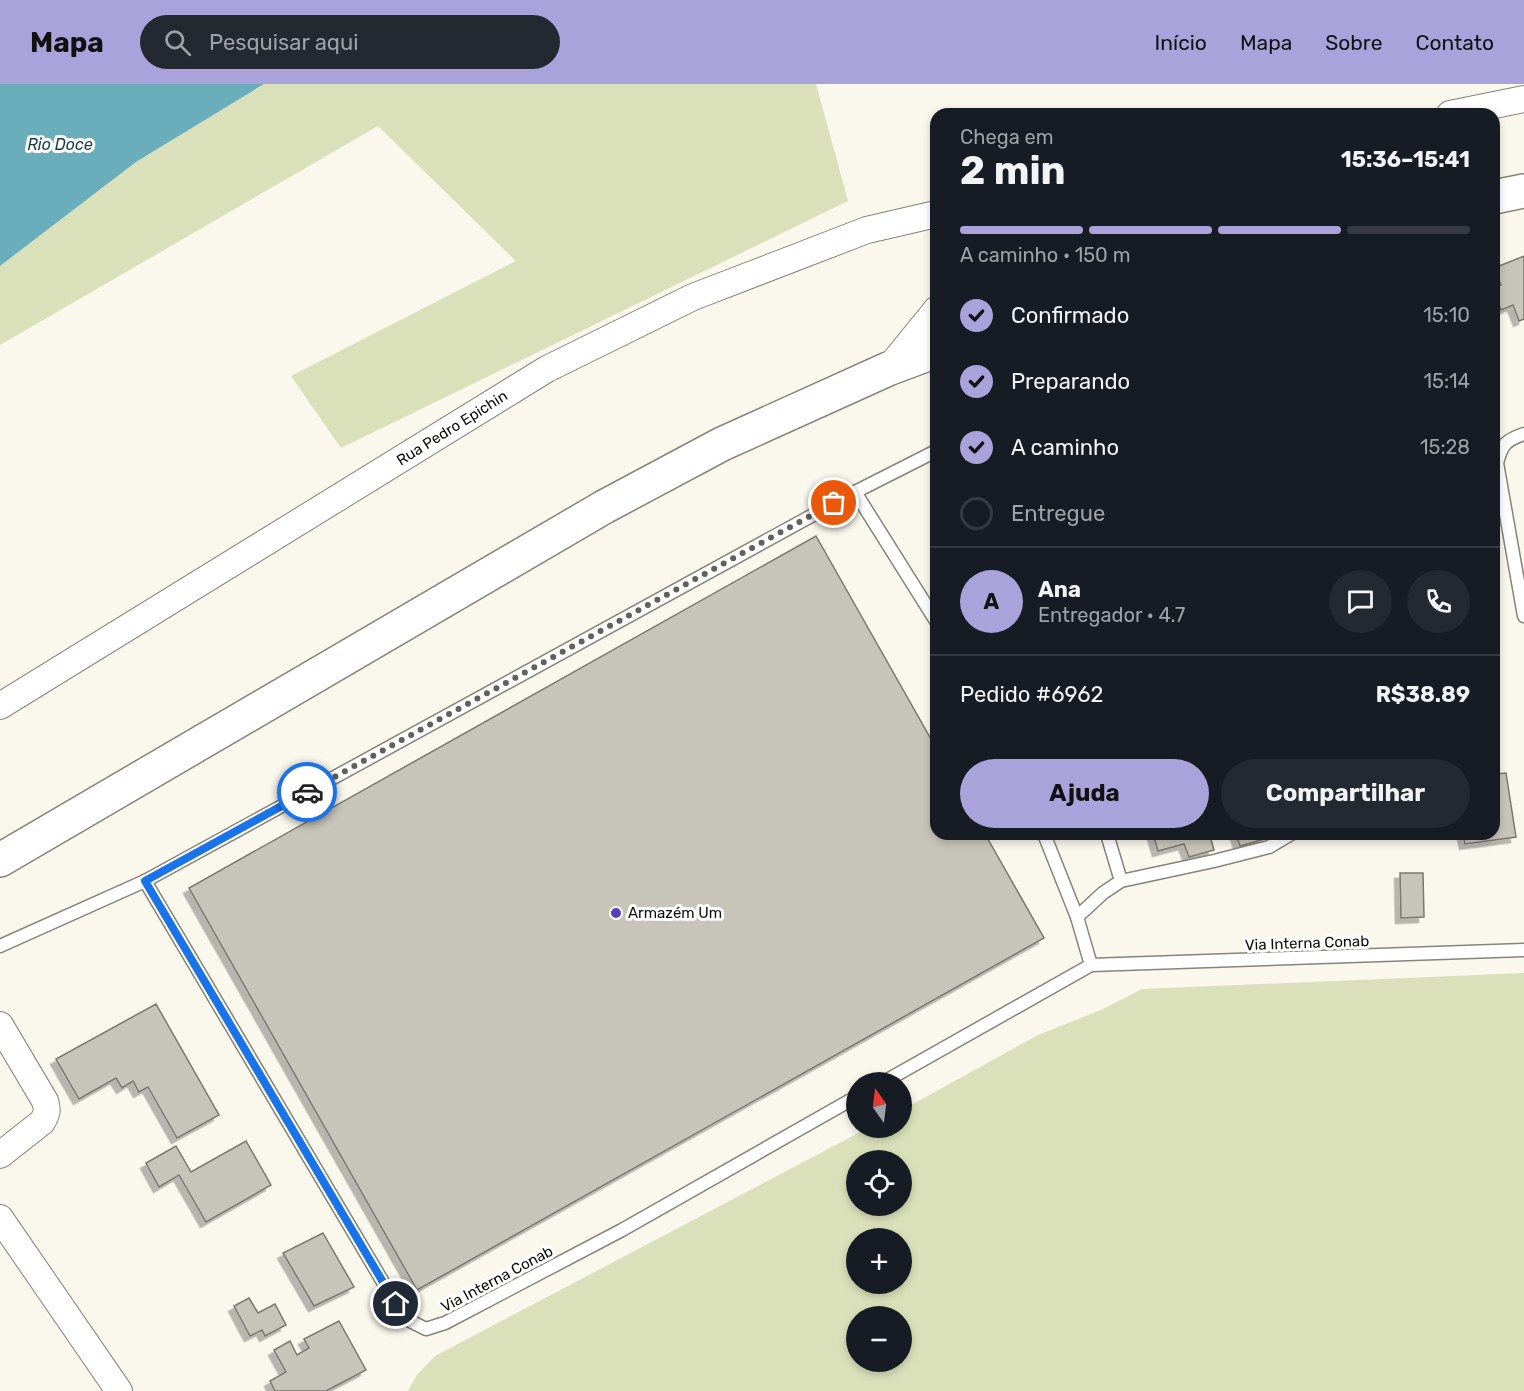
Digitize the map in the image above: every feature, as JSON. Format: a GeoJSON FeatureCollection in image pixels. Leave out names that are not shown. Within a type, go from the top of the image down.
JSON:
{"type":"FeatureCollection","features":[{"type":"Feature","properties":{"kind":"main road"},"geometry":{"type":"LineString","coordinates":[[1500,196],[1524,191]]}},
{"type":"Feature","properties":{"kind":"main road"},"geometry":{"type":"LineString","coordinates":[[0,860],[604,507],[722,444],[888,369],[930,353]]}},
{"type":"Feature","properties":{"kind":"street"},"geometry":{"type":"LineString","coordinates":[[1480,108],[1524,99]]}},
{"type":"Feature","properties":{"kind":"street","name":"Rua Pedro Epichin"},"geometry":{"type":"LineString","coordinates":[[0,706],[547,369],[693,297],[867,230],[930,215]]}},
{"type":"Feature","properties":{"kind":"street"},"geometry":{"type":"LineString","coordinates":[[888,369],[930,317]]}},
{"type":"Feature","properties":{"kind":"street"},"geometry":{"type":"LineString","coordinates":[[0,1025],[45,1101],[47,1109],[42,1122],[0,1155]]}},
{"type":"Feature","properties":{"kind":"street"},"geometry":{"type":"LineString","coordinates":[[0,1218],[119,1391]]}},
{"type":"Feature","properties":{"kind":"lane"},"geometry":{"type":"LineString","coordinates":[[1500,449],[1509,439],[1524,434]]}},
{"type":"Feature","properties":{"kind":"lane"},"geometry":{"type":"LineString","coordinates":[[0,946],[145,881],[855,492],[930,454]]}},
{"type":"Feature","properties":{"kind":"lane"},"geometry":{"type":"LineString","coordinates":[[1500,479],[1524,616]]}},
{"type":"Feature","properties":{"kind":"lane"},"geometry":{"type":"LineString","coordinates":[[855,492],[930,611]]}},
{"type":"Feature","properties":{"kind":"lane"},"geometry":{"type":"LineString","coordinates":[[1046,840],[1077,917],[1091,965]]}},
{"type":"Feature","properties":{"kind":"lane"},"geometry":{"type":"LineString","coordinates":[[1109,840],[1121,881]]}},
{"type":"Feature","properties":{"kind":"lane"},"geometry":{"type":"LineString","coordinates":[[1077,917],[1103,893],[1121,881],[1269,847],[1281,840]]}},
{"type":"Feature","properties":{"kind":"lane","name":"Via Interna Conab"},"geometry":{"type":"LineString","coordinates":[[145,881],[396,1304],[410,1321],[426,1329],[446,1323],[622,1230],[846,1103]]}},
{"type":"Feature","properties":{"kind":"lane","name":"Via Interna Conab"},"geometry":{"type":"LineString","coordinates":[[901,1072],[1091,965],[1524,950]]}},
{"type":"Feature","properties":{"kind":"green space"},"geometry":{"type":"Polygon","coordinates":[[[264,84],[816,84],[848,201],[341,448],[291,376],[516,261],[378,126],[0,345],[0,266],[136,162],[264,84]]]}},
{"type":"Feature","properties":{"kind":"green space"},"geometry":{"type":"Polygon","coordinates":[[[1524,973],[1524,1391],[408,1391],[417,1375],[435,1356],[849,1138],[912,1138],[912,1104],[1038,1035],[1101,1010],[1142,989],[1524,973]]]}},
{"type":"Feature","properties":{"kind":"water","name":"Rio Doce"},"geometry":{"type":"Polygon","coordinates":[[[0,84],[264,84],[136,162],[0,266],[0,84]]]}},
{"type":"Feature","properties":{"kind":"building"},"geometry":{"type":"Polygon","coordinates":[[[1524,256],[1524,319],[1519,321],[1513,305],[1501,310],[1500,308],[1500,266],[1524,256]]]}},
{"type":"Feature","properties":{"kind":"building","name":"Armazém Um"},"geometry":{"type":"Polygon","coordinates":[[[816,536],[930,737],[930,840],[988,840],[1044,938],[417,1290],[189,888],[816,536]]]}},
{"type":"Feature","properties":{"kind":"building"},"geometry":{"type":"Polygon","coordinates":[[[1506,773],[1516,837],[1500,839],[1500,774],[1506,773]]]}},
{"type":"Feature","properties":{"kind":"building"},"geometry":{"type":"Polygon","coordinates":[[[1155,840],[1211,840],[1214,850],[1189,857],[1184,844],[1158,851],[1155,840]]]}},
{"type":"Feature","properties":{"kind":"building"},"geometry":{"type":"Polygon","coordinates":[[[1238,840],[1261,840],[1240,846],[1238,840]]]}},
{"type":"Feature","properties":{"kind":"building"},"geometry":{"type":"Polygon","coordinates":[[[1464,840],[1494,840],[1465,844],[1464,840]]]}},
{"type":"Feature","properties":{"kind":"building"},"geometry":{"type":"Polygon","coordinates":[[[1400,873],[1423,873],[1424,917],[1401,918],[1400,873]]]}},
{"type":"Feature","properties":{"kind":"building"},"geometry":{"type":"Polygon","coordinates":[[[156,1004],[219,1115],[177,1138],[148,1087],[139,1092],[133,1081],[122,1088],[116,1078],[79,1099],[56,1059],[156,1004]]]}},
{"type":"Feature","properties":{"kind":"building"},"geometry":{"type":"Polygon","coordinates":[[[246,1141],[271,1185],[206,1222],[179,1175],[159,1187],[146,1163],[176,1146],[191,1172],[246,1141]]]}},
{"type":"Feature","properties":{"kind":"building"},"geometry":{"type":"Polygon","coordinates":[[[323,1233],[354,1287],[314,1306],[283,1253],[323,1233]]]}},
{"type":"Feature","properties":{"kind":"building"},"geometry":{"type":"Polygon","coordinates":[[[249,1298],[258,1313],[275,1304],[286,1325],[265,1336],[262,1330],[250,1336],[234,1306],[249,1298]]]}},
{"type":"Feature","properties":{"kind":"building"},"geometry":{"type":"Polygon","coordinates":[[[339,1321],[366,1370],[326,1391],[275,1391],[270,1381],[286,1372],[274,1350],[290,1341],[297,1355],[309,1348],[304,1339],[339,1321]]]}},
{"type":"Feature","properties":{"kind":"way so far"},"geometry":{"type":"LineString","coordinates":[[307,792],[834,503]]}},
{"type":"Feature","properties":{"kind":"place","name":"Armazém Um"},"geometry":{"type":"Point","coordinates":[616,913]}},
{"type":"Feature","properties":{"kind":"route"},"geometry":{"type":"LineString","coordinates":[[307,792],[145,881],[396,1304]]}}]}
